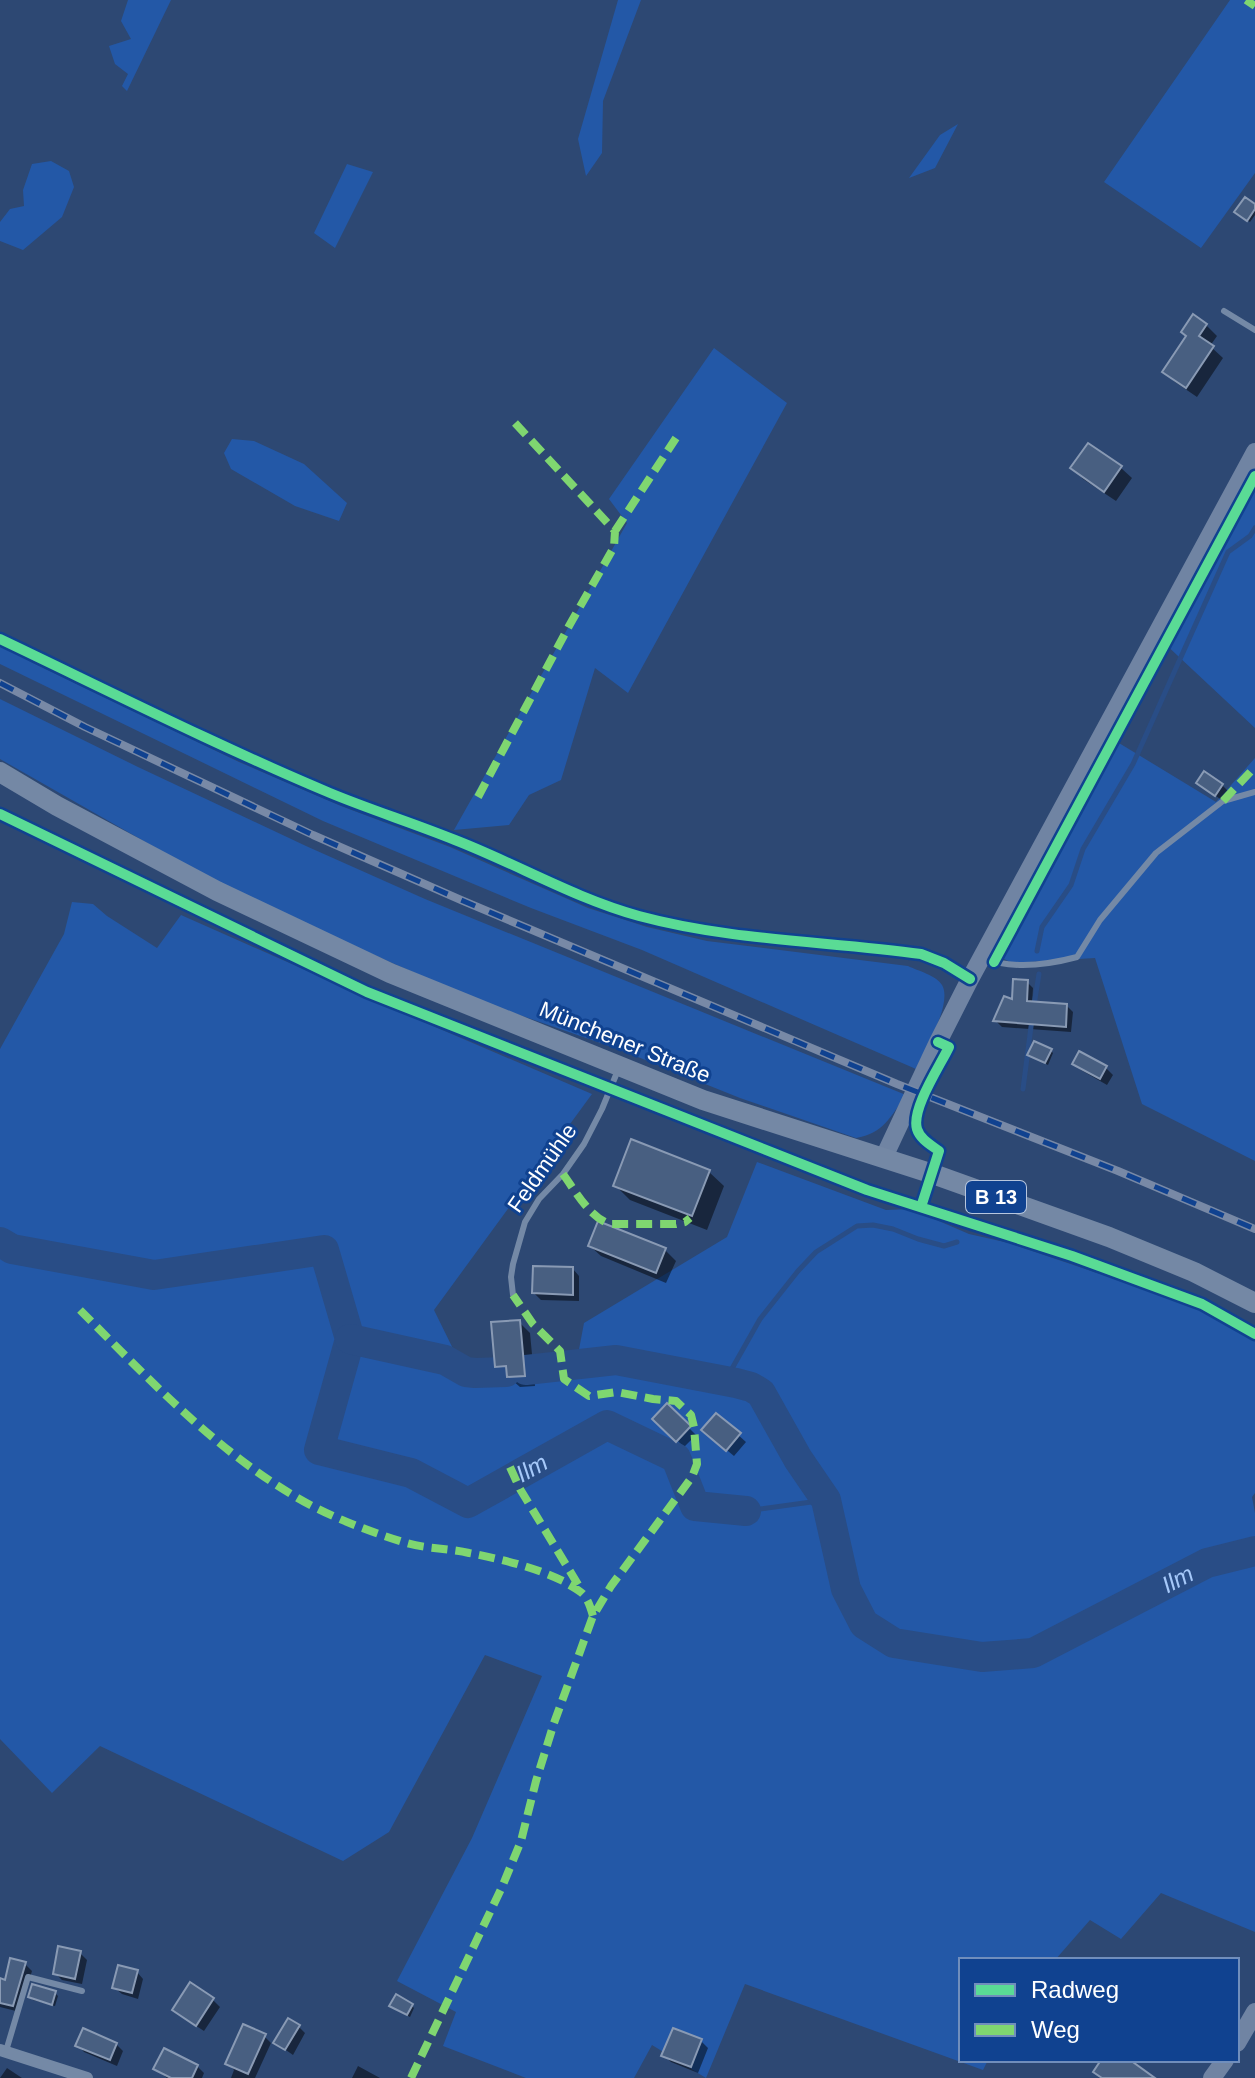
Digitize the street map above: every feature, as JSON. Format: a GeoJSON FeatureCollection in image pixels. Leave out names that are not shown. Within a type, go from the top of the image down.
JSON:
{"type":"FeatureCollection","features":[{"type":"Feature","properties":{"kind":"main road","name":"Münchener Straße"},"geometry":{"type":"LineString","coordinates":[[0,772],[57,806],[217,891],[390,973],[703,1100],[884,1157],[1109,1237],[1194,1272],[1255,1303]]}},
{"type":"Feature","properties":{"kind":"street"},"geometry":{"type":"LineString","coordinates":[[884,1157],[981,957],[1255,452]]}},
{"type":"Feature","properties":{"kind":"street"},"geometry":{"type":"LineString","coordinates":[[0,639],[331,794],[457,841],[600,903],[665,922],[718,932],[931,956],[970,979]]}},
{"type":"Feature","properties":{"kind":"street"},"geometry":{"type":"LineString","coordinates":[[1239,2040],[1255,2012]]}},
{"type":"Feature","properties":{"kind":"street"},"geometry":{"type":"LineString","coordinates":[[3,2050],[87,2078]]}},
{"type":"Feature","properties":{"kind":"lane"},"geometry":{"type":"LineString","coordinates":[[1224,311],[1255,330]]}},
{"type":"Feature","properties":{"kind":"lane"},"geometry":{"type":"LineString","coordinates":[[981,957],[1005,965],[1052,964],[1077,957],[1100,920],[1156,853],[1223,801],[1255,792]]}},
{"type":"Feature","properties":{"kind":"lane","name":"Feldmühle"},"geometry":{"type":"LineString","coordinates":[[513,1295],[513,1264],[525,1222],[539,1199],[563,1174],[584,1144],[620,1067]]}},
{"type":"Feature","properties":{"kind":"lane"},"geometry":{"type":"LineString","coordinates":[[3,2050],[28,1977],[82,1991]]}},
{"type":"Feature","properties":{"kind":"shaded area"},"geometry":{"type":"Polygon","coordinates":[[[128,0],[171,0],[127,91],[122,86],[128,74],[115,64],[109,46],[131,39],[121,21],[128,0]]]}},
{"type":"Feature","properties":{"kind":"shaded area"},"geometry":{"type":"Polygon","coordinates":[[[618,0],[641,0],[603,101],[602,153],[586,176],[578,139],[618,0]]]}},
{"type":"Feature","properties":{"kind":"shaded area"},"geometry":{"type":"Polygon","coordinates":[[[1230,0],[1255,0],[1255,173],[1201,248],[1104,182],[1230,0]]]}},
{"type":"Feature","properties":{"kind":"shaded area"},"geometry":{"type":"Polygon","coordinates":[[[958,124],[935,168],[909,178],[940,135],[958,124]]]}},
{"type":"Feature","properties":{"kind":"shaded area"},"geometry":{"type":"Polygon","coordinates":[[[51,161],[69,171],[74,187],[62,217],[23,250],[0,241],[0,222],[10,209],[24,206],[23,190],[32,164],[51,161]]]}},
{"type":"Feature","properties":{"kind":"shaded area"},"geometry":{"type":"Polygon","coordinates":[[[347,164],[373,172],[335,248],[314,233],[347,164]]]}},
{"type":"Feature","properties":{"kind":"shaded area"},"geometry":{"type":"Polygon","coordinates":[[[714,348],[787,403],[628,693],[595,668],[561,780],[529,795],[509,825],[454,830],[627,523],[609,499],[714,348]]]}},
{"type":"Feature","properties":{"kind":"shaded area"},"geometry":{"type":"Polygon","coordinates":[[[232,439],[254,441],[304,464],[347,503],[339,521],[295,506],[231,469],[224,453],[232,439]]]}},
{"type":"Feature","properties":{"kind":"shaded area"},"geometry":{"type":"Polygon","coordinates":[[[1255,471],[1255,728],[1162,641],[1255,471]]]}},
{"type":"Feature","properties":{"kind":"shaded area"},"geometry":{"type":"Polygon","coordinates":[[[0,645],[239,762],[341,806],[450,847],[588,908],[647,927],[707,941],[908,966],[931,976],[942,985],[944,1003],[941,1015],[916,1069],[642,950],[531,908],[323,821],[0,664],[0,645]]]}},
{"type":"Feature","properties":{"kind":"shaded area"},"geometry":{"type":"Polygon","coordinates":[[[0,699],[138,767],[425,899],[906,1095],[880,1128],[856,1138],[479,1001],[198,872],[0,759],[0,699]]]}},
{"type":"Feature","properties":{"kind":"shaded area"},"geometry":{"type":"Polygon","coordinates":[[[1114,740],[1216,802],[1255,758],[1255,1161],[1142,1104],[1095,958],[1012,963],[994,954],[1114,740]]]}},
{"type":"Feature","properties":{"kind":"shaded area"},"geometry":{"type":"Polygon","coordinates":[[[72,902],[93,904],[157,948],[181,915],[592,1094],[434,1310],[462,1367],[577,1360],[584,1323],[727,1237],[757,1162],[886,1210],[911,1209],[969,1234],[1009,1243],[1200,1308],[1255,1341],[1255,1493],[1252,1497],[1255,1513],[1255,1932],[1161,1893],[1121,1939],[1090,1920],[1057,1958],[959,1958],[959,2061],[745,1984],[706,2078],[652,2045],[634,2078],[526,2078],[443,2046],[456,2012],[397,1981],[472,1838],[542,1676],[485,1655],[389,1832],[343,1861],[100,1746],[52,1793],[0,1739],[0,1049],[64,934],[72,902]]]}},
{"type":"Feature","properties":{"kind":"shaded area"},"geometry":{"type":"Polygon","coordinates":[[[961,2062],[987,2062],[983,2070],[961,2062]]]}},
{"type":"Feature","properties":{"kind":"building"},"geometry":{"type":"Polygon","coordinates":[[[1245,197],[1255,204],[1247,221],[1234,212],[1245,197]]]}},
{"type":"Feature","properties":{"kind":"building"},"geometry":{"type":"Polygon","coordinates":[[[1193,314],[1207,324],[1199,336],[1214,346],[1186,388],[1162,372],[1186,336],[1181,332],[1193,314]]]}},
{"type":"Feature","properties":{"kind":"building"},"geometry":{"type":"Polygon","coordinates":[[[1088,443],[1122,466],[1104,492],[1070,468],[1088,443]]]}},
{"type":"Feature","properties":{"kind":"building"},"geometry":{"type":"Polygon","coordinates":[[[1204,771],[1223,784],[1215,796],[1196,783],[1204,771]]]}},
{"type":"Feature","properties":{"kind":"building"},"geometry":{"type":"Polygon","coordinates":[[[1013,979],[1028,980],[1027,1001],[1067,1004],[1066,1027],[993,1021],[1004,996],[1012,999],[1013,979]]]}},
{"type":"Feature","properties":{"kind":"building"},"geometry":{"type":"Polygon","coordinates":[[[1034,1041],[1052,1049],[1045,1063],[1027,1055],[1034,1041]]]}},
{"type":"Feature","properties":{"kind":"building"},"geometry":{"type":"Polygon","coordinates":[[[1079,1051],[1107,1066],[1100,1079],[1072,1064],[1079,1051]]]}},
{"type":"Feature","properties":{"kind":"building"},"geometry":{"type":"Polygon","coordinates":[[[631,1139],[710,1170],[692,1216],[613,1186],[631,1139]]]}},
{"type":"Feature","properties":{"kind":"building"},"geometry":{"type":"Polygon","coordinates":[[[598,1221],[666,1248],[656,1273],[588,1246],[598,1221]]]}},
{"type":"Feature","properties":{"kind":"building"},"geometry":{"type":"Polygon","coordinates":[[[533,1266],[573,1267],[573,1295],[532,1293],[533,1266]]]}},
{"type":"Feature","properties":{"kind":"building"},"geometry":{"type":"Polygon","coordinates":[[[520,1320],[525,1376],[507,1377],[506,1366],[495,1367],[491,1322],[520,1320]]]}},
{"type":"Feature","properties":{"kind":"building"},"geometry":{"type":"Polygon","coordinates":[[[667,1403],[691,1426],[676,1442],[652,1419],[667,1403]]]}},
{"type":"Feature","properties":{"kind":"building"},"geometry":{"type":"Polygon","coordinates":[[[716,1413],[741,1433],[726,1451],[701,1430],[716,1413]]]}},
{"type":"Feature","properties":{"kind":"building"},"geometry":{"type":"Polygon","coordinates":[[[58,1946],[81,1951],[75,1979],[53,1974],[58,1946]]]}},
{"type":"Feature","properties":{"kind":"building"},"geometry":{"type":"Polygon","coordinates":[[[10,1958],[26,1962],[13,2006],[0,2003],[0,1978],[5,1980],[10,1958]]]}},
{"type":"Feature","properties":{"kind":"building"},"geometry":{"type":"Polygon","coordinates":[[[118,1965],[138,1970],[132,1993],[112,1988],[118,1965]]]}},
{"type":"Feature","properties":{"kind":"building"},"geometry":{"type":"Polygon","coordinates":[[[190,1982],[214,1998],[196,2026],[172,2010],[190,1982]]]}},
{"type":"Feature","properties":{"kind":"building"},"geometry":{"type":"Polygon","coordinates":[[[32,1984],[56,1991],[52,2005],[28,1997],[32,1984]]]}},
{"type":"Feature","properties":{"kind":"building"},"geometry":{"type":"Polygon","coordinates":[[[396,1994],[413,2004],[407,2015],[389,2006],[396,1994]]]}},
{"type":"Feature","properties":{"kind":"building"},"geometry":{"type":"Polygon","coordinates":[[[288,2018],[300,2025],[285,2050],[273,2043],[288,2018]]]}},
{"type":"Feature","properties":{"kind":"building"},"geometry":{"type":"Polygon","coordinates":[[[243,2024],[266,2034],[248,2074],[225,2064],[243,2024]]]}},
{"type":"Feature","properties":{"kind":"building"},"geometry":{"type":"Polygon","coordinates":[[[83,2028],[117,2043],[110,2060],[75,2046],[83,2028]]]}},
{"type":"Feature","properties":{"kind":"building"},"geometry":{"type":"Polygon","coordinates":[[[673,2028],[702,2039],[691,2067],[661,2056],[673,2028]]]}},
{"type":"Feature","properties":{"kind":"building"},"geometry":{"type":"Polygon","coordinates":[[[164,2048],[198,2065],[192,2078],[171,2078],[153,2069],[164,2048]]]}},
{"type":"Feature","properties":{"kind":"building"},"geometry":{"type":"Polygon","coordinates":[[[1100,2062],[1133,2062],[1155,2078],[1102,2078],[1093,2072],[1100,2062]]]}},
{"type":"Feature","properties":{"kind":"waterway"},"geometry":{"type":"LineString","coordinates":[[1037,951],[1042,927],[1071,885],[1083,849],[1133,764],[1228,552],[1250,536],[1255,528]]}},
{"type":"Feature","properties":{"kind":"waterway"},"geometry":{"type":"LineString","coordinates":[[1034,1005],[1039,974]]}},
{"type":"Feature","properties":{"kind":"waterway"},"geometry":{"type":"LineString","coordinates":[[1023,1089],[1032,1019]]}},
{"type":"Feature","properties":{"kind":"waterway"},"geometry":{"type":"LineString","coordinates":[[725,1381],[760,1319],[798,1271],[816,1252],[857,1226],[893,1229],[944,1246],[957,1242]]}},
{"type":"Feature","properties":{"kind":"waterway","name":"Ilm"},"geometry":{"type":"LineString","coordinates":[[0,1242],[12,1249],[154,1275],[324,1250],[350,1339],[319,1450],[411,1473],[468,1503],[607,1425],[676,1458],[695,1506],[746,1511]]}},
{"type":"Feature","properties":{"kind":"waterway","name":"Ilm"},"geometry":{"type":"LineString","coordinates":[[350,1339],[445,1360],[466,1372],[506,1372]]}},
{"type":"Feature","properties":{"kind":"waterway","name":"Ilm"},"geometry":{"type":"LineString","coordinates":[[526,1370],[616,1360],[736,1383],[761,1393],[798,1459],[826,1500],[846,1589],[864,1624],[894,1643],[982,1657],[1033,1653],[1207,1563],[1255,1551]]}},
{"type":"Feature","properties":{"kind":"waterway","name":"Ilm"},"geometry":{"type":"LineString","coordinates":[[746,1511],[826,1500]]}},
{"type":"Feature","properties":{"kind":"railway"},"geometry":{"type":"LineString","coordinates":[[0,683],[85,727],[313,835],[461,900],[897,1084],[1255,1229]]}},
{"type":"Feature","properties":{"kind":"marked path"},"geometry":{"type":"LineString","coordinates":[[1246,0],[1255,6]]}},
{"type":"Feature","properties":{"kind":"marked path"},"geometry":{"type":"LineString","coordinates":[[478,797],[614,547],[615,531],[515,423]]}},
{"type":"Feature","properties":{"kind":"marked path"},"geometry":{"type":"LineString","coordinates":[[615,531],[676,438]]}},
{"type":"Feature","properties":{"kind":"marked path"},"geometry":{"type":"LineString","coordinates":[[1223,801],[1255,767]]}},
{"type":"Feature","properties":{"kind":"marked path"},"geometry":{"type":"LineString","coordinates":[[563,1174],[589,1209],[609,1224],[676,1224],[690,1218]]}},
{"type":"Feature","properties":{"kind":"marked path"},"geometry":{"type":"LineString","coordinates":[[411,2078],[521,1841],[554,1723],[593,1616],[611,1586],[692,1477],[697,1464],[691,1415],[676,1401],[617,1392],[589,1396],[564,1379],[560,1351],[533,1324],[513,1295]]}},
{"type":"Feature","properties":{"kind":"marked path"},"geometry":{"type":"LineString","coordinates":[[80,1310],[206,1432],[291,1494],[318,1509],[403,1542],[493,1558],[552,1576],[583,1594],[593,1616]]}},
{"type":"Feature","properties":{"kind":"marked path"},"geometry":{"type":"LineString","coordinates":[[510,1467],[582,1591]]}},
{"type":"Feature","properties":{"kind":"cycle path"},"geometry":{"type":"LineString","coordinates":[[994,962],[1255,476]]}},
{"type":"Feature","properties":{"kind":"cycle path"},"geometry":{"type":"LineString","coordinates":[[0,639],[288,775],[455,840],[615,909],[709,931],[921,954],[944,963],[970,979]]}},
{"type":"Feature","properties":{"kind":"cycle path"},"geometry":{"type":"LineString","coordinates":[[0,814],[367,992],[867,1190],[1072,1256],[1202,1304],[1255,1334]]}},
{"type":"Feature","properties":{"kind":"cycle path"},"geometry":{"type":"LineString","coordinates":[[921,1207],[939,1151],[921,1136],[916,1121],[922,1099],[949,1047],[938,1042]]}}]}
